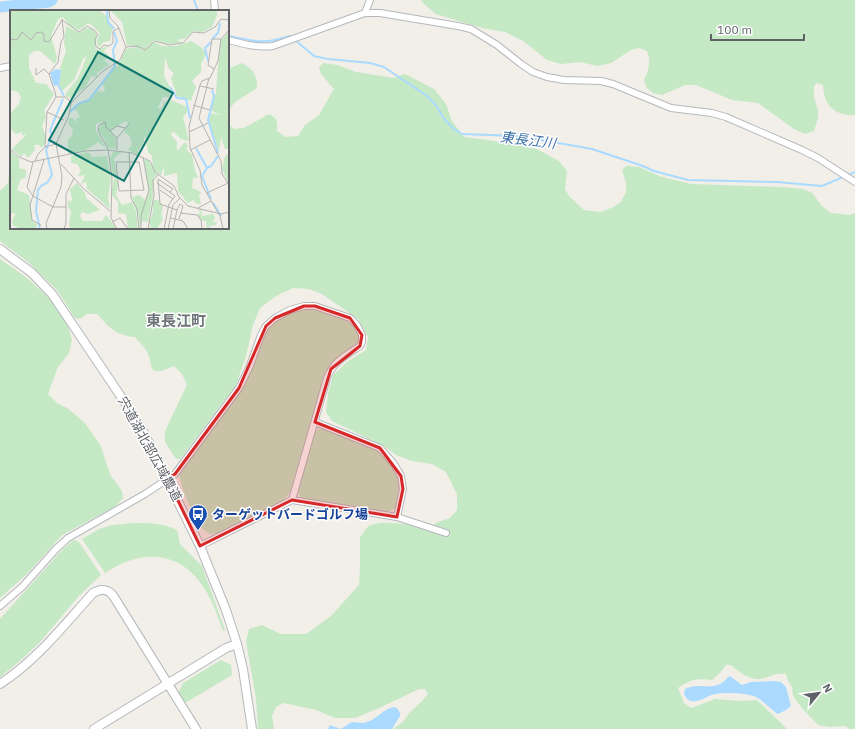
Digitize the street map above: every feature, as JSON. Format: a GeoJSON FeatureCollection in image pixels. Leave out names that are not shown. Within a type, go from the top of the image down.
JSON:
{"type":"FeatureCollection","features":[{"type":"Feature","properties":{"kind":"street"},"geometry":{"type":"LineString","coordinates":[[214,0],[215,10]]}},
{"type":"Feature","properties":{"kind":"street"},"geometry":{"type":"LineString","coordinates":[[365,13],[370,0]]}},
{"type":"Feature","properties":{"kind":"street"},"geometry":{"type":"LineString","coordinates":[[229,40],[255,46],[274,46],[365,13],[380,13],[458,26],[471,29],[497,45],[533,72],[547,77],[564,80],[601,81],[672,108],[712,113],[726,117],[818,158],[855,182]]}},
{"type":"Feature","properties":{"kind":"street"},"geometry":{"type":"LineString","coordinates":[[0,68],[10,66]]}},
{"type":"Feature","properties":{"kind":"street","name":"宍道湖北部広域農道"},"geometry":{"type":"LineString","coordinates":[[0,249],[32,273],[52,294],[132,413],[168,478],[200,546],[226,610],[243,669],[252,729]]}},
{"type":"Feature","properties":{"kind":"street"},"geometry":{"type":"LineString","coordinates":[[0,606],[22,587],[56,549],[68,538],[145,494],[175,474],[239,388],[266,326],[275,318],[290,310],[304,306],[315,306],[350,318],[357,325],[362,335],[362,342],[360,346],[337,362],[331,369],[327,378],[292,500]]}},
{"type":"Feature","properties":{"kind":"street"},"geometry":{"type":"LineString","coordinates":[[315,422],[380,448],[394,464],[401,476],[403,489],[397,517]]}},
{"type":"Feature","properties":{"kind":"street"},"geometry":{"type":"LineString","coordinates":[[200,546],[292,500],[397,517],[446,532]]}},
{"type":"Feature","properties":{"kind":"street"},"geometry":{"type":"LineString","coordinates":[[0,684],[27,663],[44,647],[93,593],[102,590],[107,591],[112,594],[196,729]]}},
{"type":"Feature","properties":{"kind":"street"},"geometry":{"type":"LineString","coordinates":[[94,729],[226,648],[237,644]]}},
{"type":"Feature","properties":{"kind":"highlighted area"},"geometry":{"type":"Polygon","coordinates":[[[304,306],[315,306],[350,318],[362,335],[360,346],[331,369],[315,422],[380,448],[401,476],[403,489],[397,517],[292,500],[200,546],[167,478],[175,474],[239,388],[266,326],[275,318],[304,306]]]}},
{"type":"Feature","properties":{"kind":"green space"},"geometry":{"type":"Polygon","coordinates":[[[421,0],[855,0],[855,115],[841,114],[832,108],[825,98],[823,85],[817,83],[814,86],[814,97],[818,111],[818,118],[814,131],[805,134],[794,129],[758,103],[732,100],[696,85],[685,85],[662,95],[653,93],[647,88],[644,80],[649,66],[647,51],[639,48],[631,50],[611,63],[597,66],[580,62],[561,64],[547,60],[523,41],[505,32],[482,28],[436,14],[421,0]]]}},
{"type":"Feature","properties":{"kind":"green space"},"geometry":{"type":"Polygon","coordinates":[[[242,63],[254,73],[257,88],[235,102],[229,110],[229,69],[242,63]]]}},
{"type":"Feature","properties":{"kind":"green space"},"geometry":{"type":"Polygon","coordinates":[[[323,63],[337,65],[356,72],[394,78],[405,74],[434,89],[446,104],[452,121],[464,137],[537,149],[559,161],[567,171],[565,189],[569,196],[584,210],[600,212],[614,207],[621,202],[626,192],[626,183],[622,170],[626,166],[639,167],[662,177],[691,184],[803,189],[812,193],[822,206],[831,213],[850,215],[855,213],[855,729],[849,729],[846,726],[829,727],[818,725],[793,696],[792,687],[786,674],[778,674],[757,679],[745,675],[731,665],[726,665],[712,680],[694,680],[678,688],[684,703],[691,708],[715,699],[740,701],[757,700],[787,729],[393,729],[403,722],[410,712],[428,694],[425,689],[419,689],[355,718],[335,718],[316,710],[284,703],[276,707],[272,716],[274,729],[258,729],[256,698],[246,642],[249,629],[262,625],[281,634],[306,634],[331,616],[359,585],[360,537],[367,528],[373,524],[389,523],[407,524],[429,528],[438,522],[450,518],[457,510],[457,494],[446,472],[432,464],[412,461],[396,455],[384,446],[332,421],[326,412],[328,394],[333,375],[347,362],[366,350],[368,337],[358,319],[322,294],[309,289],[293,288],[276,296],[260,308],[253,325],[246,356],[236,385],[180,459],[176,459],[165,442],[165,431],[187,385],[182,374],[174,366],[162,371],[154,371],[151,366],[148,353],[135,337],[123,335],[113,330],[97,314],[87,314],[80,319],[75,318],[57,290],[28,262],[0,241],[0,191],[8,183],[10,172],[10,229],[229,229],[229,125],[235,129],[244,128],[269,114],[276,120],[277,131],[285,137],[298,136],[305,125],[319,115],[334,89],[321,74],[319,68],[323,63]]]}},
{"type":"Feature","properties":{"kind":"green space"},"geometry":{"type":"Polygon","coordinates":[[[0,259],[27,278],[50,299],[67,323],[72,340],[69,353],[58,367],[48,394],[57,403],[67,408],[84,422],[101,446],[111,476],[122,491],[123,498],[115,507],[62,535],[27,574],[0,598],[0,259]]]}},
{"type":"Feature","properties":{"kind":"green space"},"geometry":{"type":"Polygon","coordinates":[[[310,307],[335,315],[354,325],[359,331],[361,338],[356,346],[336,361],[325,373],[290,492],[284,500],[219,533],[210,534],[200,526],[194,515],[181,484],[180,473],[240,392],[252,369],[265,334],[270,327],[276,321],[298,309],[310,307]]]}},
{"type":"Feature","properties":{"kind":"green space"},"geometry":{"type":"Polygon","coordinates":[[[320,428],[324,428],[377,449],[390,463],[401,481],[395,508],[388,513],[301,498],[298,490],[299,486],[313,438],[316,431],[320,428]]]}},
{"type":"Feature","properties":{"kind":"green space"},"geometry":{"type":"Polygon","coordinates":[[[150,523],[177,530],[180,544],[202,566],[225,630],[223,631],[211,600],[196,577],[185,567],[173,561],[160,557],[147,557],[119,565],[105,573],[82,539],[99,529],[112,525],[150,523]]]}},
{"type":"Feature","properties":{"kind":"green space"},"geometry":{"type":"Polygon","coordinates":[[[74,540],[79,542],[101,575],[78,597],[41,641],[0,677],[0,619],[63,549],[74,540]]]}},
{"type":"Feature","properties":{"kind":"green space"},"geometry":{"type":"Polygon","coordinates":[[[221,660],[231,665],[232,675],[185,703],[178,693],[183,683],[221,660]]]}},
{"type":"Feature","properties":{"kind":"water"},"geometry":{"type":"Polygon","coordinates":[[[730,676],[742,685],[751,682],[781,682],[786,687],[791,706],[778,714],[756,697],[748,695],[720,693],[702,700],[691,701],[687,699],[684,694],[685,689],[697,686],[718,685],[730,676]]]}},
{"type":"Feature","properties":{"kind":"water"},"geometry":{"type":"Polygon","coordinates":[[[390,708],[397,708],[400,713],[400,716],[392,729],[340,729],[352,722],[364,723],[371,721],[390,708]]]}},
{"type":"Feature","properties":{"kind":"water"},"geometry":{"type":"Polygon","coordinates":[[[330,725],[340,729],[328,729],[330,725]]]}},
{"type":"Feature","properties":{"kind":"waterway","name":"東長江川"},"geometry":{"type":"LineString","coordinates":[[0,7],[49,2],[52,0]]}},
{"type":"Feature","properties":{"kind":"waterway","name":"東長江川"},"geometry":{"type":"LineString","coordinates":[[194,0],[198,10]]}},
{"type":"Feature","properties":{"kind":"waterway","name":"東長江川"},"geometry":{"type":"LineString","coordinates":[[229,36],[259,41],[280,39],[289,36],[291,38]]}},
{"type":"Feature","properties":{"kind":"waterway","name":"東長江川"},"geometry":{"type":"LineString","coordinates":[[295,40],[314,56],[328,59],[370,63],[384,67],[427,96],[435,104],[445,120],[454,129],[462,134],[519,136],[592,149],[654,171],[688,180],[777,182],[822,186],[855,172]]}},
{"type":"Feature","properties":{"kind":"place","name":"ターゲットバードゴルフ場"},"geometry":{"type":"Point","coordinates":[198,531]}},
{"type":"Feature","properties":{"kind":"district","name":"東長江町"},"geometry":{"type":"Point","coordinates":[176,320]}}]}
